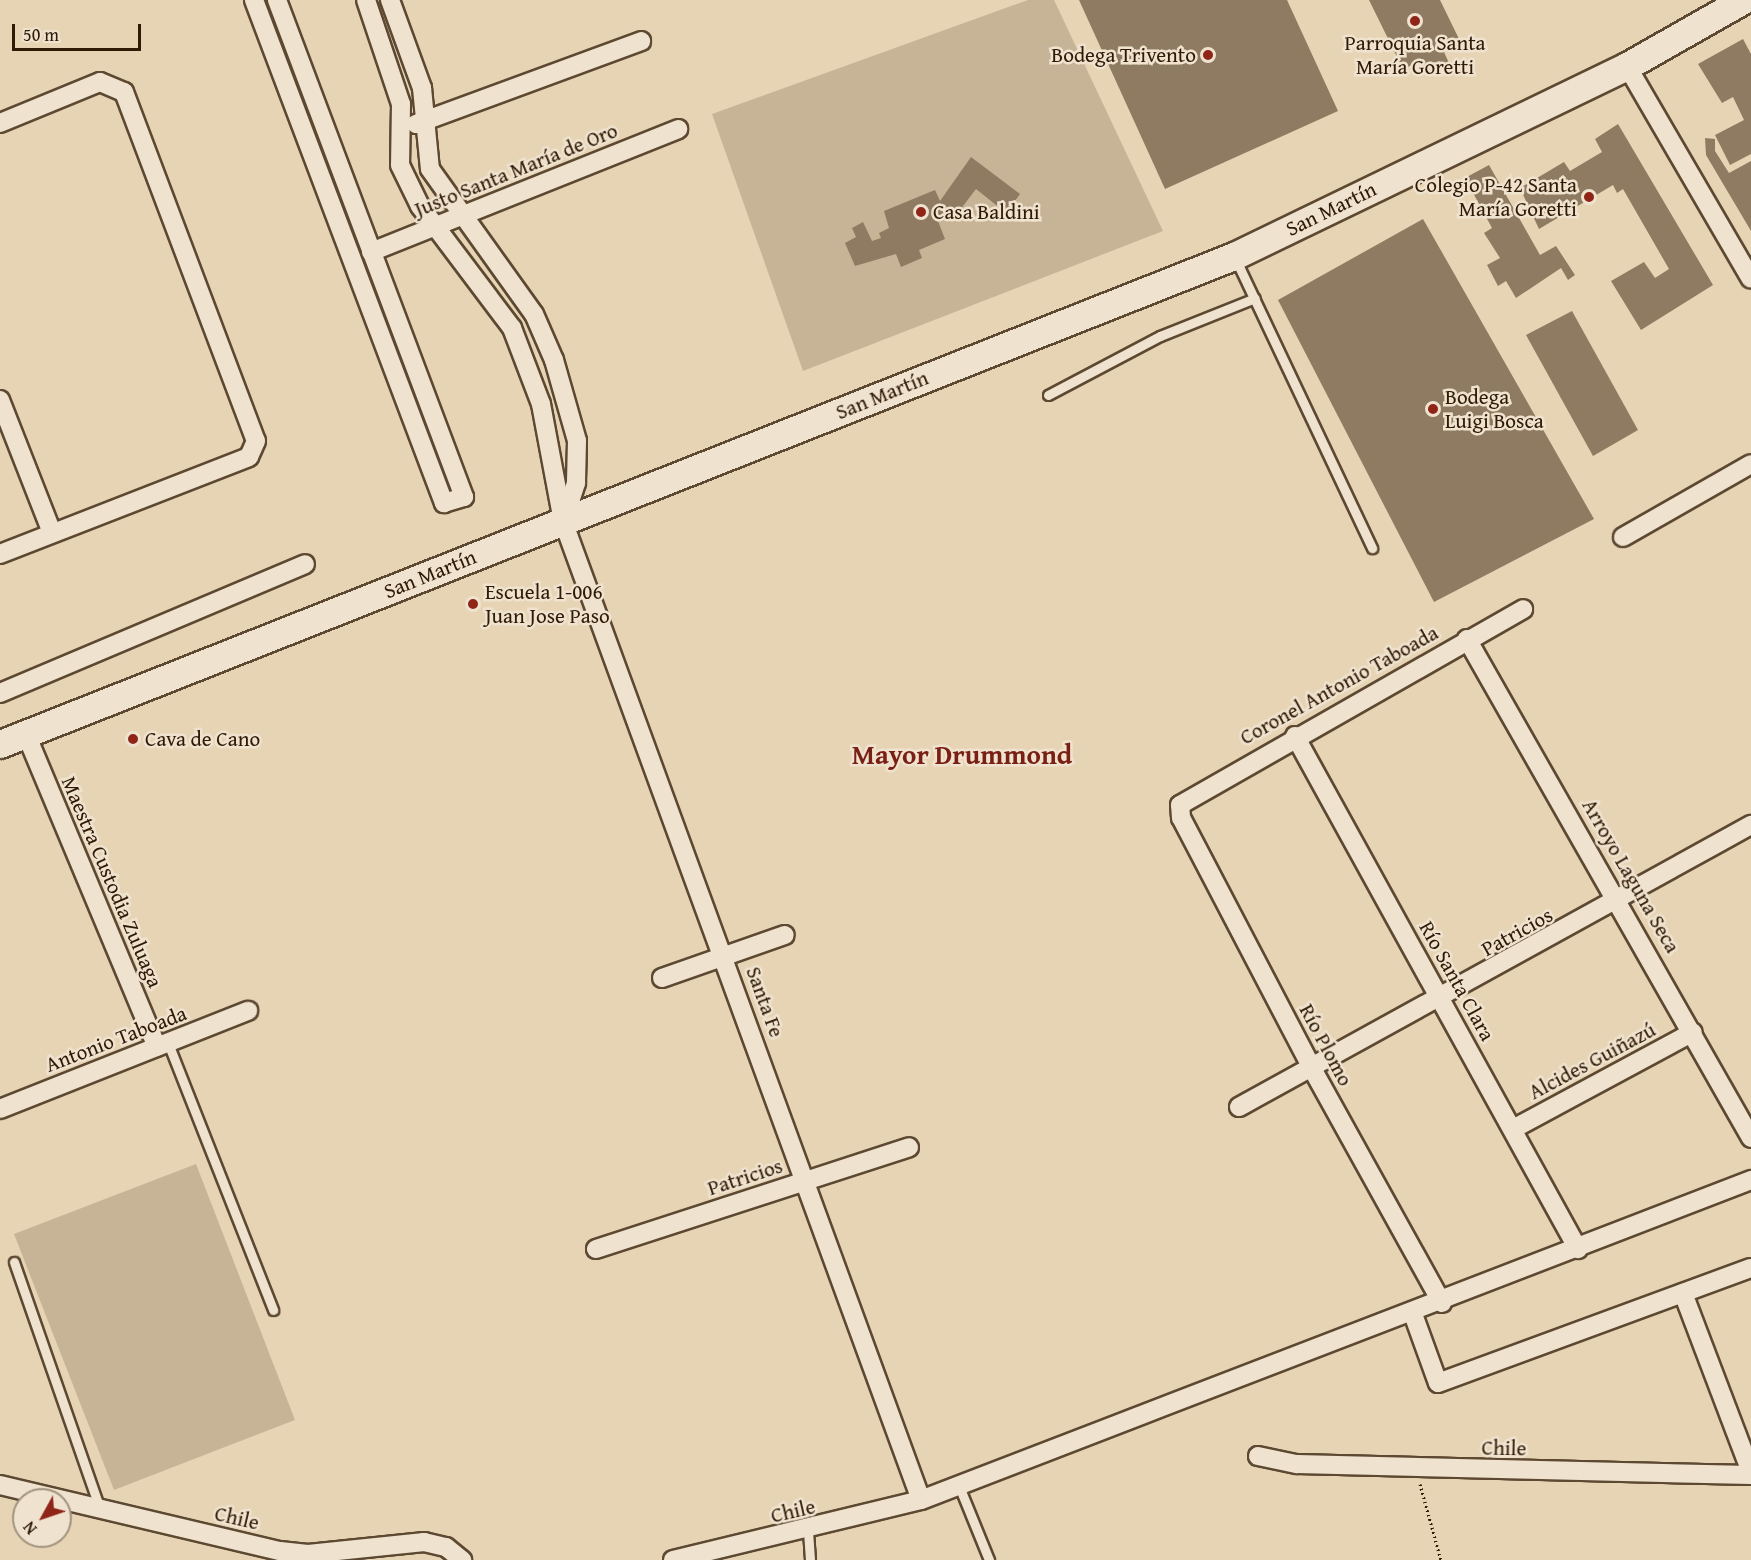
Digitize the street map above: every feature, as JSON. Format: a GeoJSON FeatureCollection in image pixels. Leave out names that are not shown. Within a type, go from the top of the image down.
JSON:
{"type":"FeatureCollection","features":[{"type":"Feature","properties":{"kind":"main road","name":"San Martín"},"geometry":{"type":"LineString","coordinates":[[0,744],[1234,256],[1627,66],[1743,0]]}},
{"type":"Feature","properties":{"kind":"street"},"geometry":{"type":"LineString","coordinates":[[254,0],[444,503],[464,497],[277,0]]}},
{"type":"Feature","properties":{"kind":"street","name":"Santa Fe"},"geometry":{"type":"LineString","coordinates":[[366,0],[399,91],[400,165],[437,226],[512,328],[541,405],[563,521],[807,1180],[921,1500]]}},
{"type":"Feature","properties":{"kind":"street"},"geometry":{"type":"LineString","coordinates":[[390,0],[422,87],[430,169],[461,216],[534,314],[554,360],[577,441],[576,483],[563,521]]}},
{"type":"Feature","properties":{"kind":"street"},"geometry":{"type":"LineString","coordinates":[[400,130],[641,42]]}},
{"type":"Feature","properties":{"kind":"street"},"geometry":{"type":"LineString","coordinates":[[1627,66],[1751,279]]}},
{"type":"Feature","properties":{"kind":"street"},"geometry":{"type":"LineString","coordinates":[[0,123],[100,82],[124,92],[255,450],[249,457],[0,554]]}},
{"type":"Feature","properties":{"kind":"street","name":"Justo Santa María de Oro"},"geometry":{"type":"LineString","coordinates":[[371,252],[678,129]]}},
{"type":"Feature","properties":{"kind":"street"},"geometry":{"type":"LineString","coordinates":[[512,328],[534,314]]}},
{"type":"Feature","properties":{"kind":"street"},"geometry":{"type":"LineString","coordinates":[[0,400],[52,533]]}},
{"type":"Feature","properties":{"kind":"street"},"geometry":{"type":"LineString","coordinates":[[550,449],[577,441]]}},
{"type":"Feature","properties":{"kind":"street"},"geometry":{"type":"LineString","coordinates":[[1623,537],[1751,464]]}},
{"type":"Feature","properties":{"kind":"street"},"geometry":{"type":"LineString","coordinates":[[0,693],[305,564]]}},
{"type":"Feature","properties":{"kind":"street","name":"Coronel Antonio Taboada"},"geometry":{"type":"LineString","coordinates":[[1179,805],[1295,736],[1523,609]]}},
{"type":"Feature","properties":{"kind":"street","name":"Arroyo Laguna Seca"},"geometry":{"type":"LineString","coordinates":[[1467,639],[1620,900],[1751,1138]]}},
{"type":"Feature","properties":{"kind":"street","name":"Maestra Custodia Zuluaga"},"geometry":{"type":"LineString","coordinates":[[26,734],[163,1045]]}},
{"type":"Feature","properties":{"kind":"street","name":"Río Santa Clara"},"geometry":{"type":"LineString","coordinates":[[1295,736],[1578,1249]]}},
{"type":"Feature","properties":{"kind":"street","name":"Río Plomo"},"geometry":{"type":"LineString","coordinates":[[1179,805],[1181,818],[1313,1070],[1442,1303]]}},
{"type":"Feature","properties":{"kind":"street","name":"Patricios"},"geometry":{"type":"LineString","coordinates":[[1239,1107],[1313,1070],[1751,825]]}},
{"type":"Feature","properties":{"kind":"street"},"geometry":{"type":"LineString","coordinates":[[662,978],[784,935]]}},
{"type":"Feature","properties":{"kind":"street","name":"Antonio Taboada"},"geometry":{"type":"LineString","coordinates":[[0,1108],[248,1011]]}},
{"type":"Feature","properties":{"kind":"street","name":"Alcides Guiñazú"},"geometry":{"type":"LineString","coordinates":[[1513,1129],[1693,1032]]}},
{"type":"Feature","properties":{"kind":"street","name":"Patricios"},"geometry":{"type":"LineString","coordinates":[[596,1249],[909,1147]]}},
{"type":"Feature","properties":{"kind":"street","name":"Chile"},"geometry":{"type":"LineString","coordinates":[[673,1560],[808,1531],[921,1500],[1442,1303],[1751,1180]]}},
{"type":"Feature","properties":{"kind":"street"},"geometry":{"type":"LineString","coordinates":[[1413,1314],[1438,1383],[1751,1268]]}},
{"type":"Feature","properties":{"kind":"street"},"geometry":{"type":"LineString","coordinates":[[1683,1293],[1751,1473]]}},
{"type":"Feature","properties":{"kind":"street","name":"Chile"},"geometry":{"type":"LineString","coordinates":[[1258,1456],[1297,1464],[1416,1469],[1751,1473]]}},
{"type":"Feature","properties":{"kind":"street","name":"Chile"},"geometry":{"type":"LineString","coordinates":[[0,1485],[280,1551],[308,1554],[424,1542],[446,1547],[462,1560]]}},
{"type":"Feature","properties":{"kind":"lane"},"geometry":{"type":"LineString","coordinates":[[1234,256],[1372,548]]}},
{"type":"Feature","properties":{"kind":"lane"},"geometry":{"type":"LineString","coordinates":[[1048,394],[1160,336],[1254,298]]}},
{"type":"Feature","properties":{"kind":"lane"},"geometry":{"type":"LineString","coordinates":[[163,1045],[273,1310]]}},
{"type":"Feature","properties":{"kind":"lane"},"geometry":{"type":"LineString","coordinates":[[14,1262],[100,1509]]}},
{"type":"Feature","properties":{"kind":"lane"},"geometry":{"type":"LineString","coordinates":[[959,1486],[989,1560]]}},
{"type":"Feature","properties":{"kind":"lane"},"geometry":{"type":"LineString","coordinates":[[808,1531],[810,1560]]}},
{"type":"Feature","properties":{"kind":"path"},"geometry":{"type":"LineString","coordinates":[[1416,1469],[1441,1560]]}},
{"type":"Feature","properties":{"kind":"shaded area"},"geometry":{"type":"Polygon","coordinates":[[[1028,0],[1054,0],[1163,231],[803,371],[712,114],[1028,0]]]}},
{"type":"Feature","properties":{"kind":"shaded area"},"geometry":{"type":"Polygon","coordinates":[[[196,1164],[295,1420],[114,1490],[14,1234],[196,1164]]]}},
{"type":"Feature","properties":{"kind":"building","name":"Bodega Trivento"},"geometry":{"type":"Polygon","coordinates":[[[1079,0],[1287,0],[1338,111],[1165,189],[1079,0]]]}},
{"type":"Feature","properties":{"kind":"building","name":"Parroquia Santa María Goretti"},"geometry":{"type":"Polygon","coordinates":[[[1369,0],[1440,0],[1460,41],[1443,50],[1449,63],[1426,75],[1419,62],[1403,69],[1369,0]]]}},
{"type":"Feature","properties":{"kind":"building"},"geometry":{"type":"Polygon","coordinates":[[[1743,39],[1751,54],[1751,154],[1730,165],[1715,135],[1744,120],[1733,97],[1722,103],[1698,64],[1743,39]]]}},
{"type":"Feature","properties":{"kind":"building"},"geometry":{"type":"Polygon","coordinates":[[[1618,124],[1713,285],[1641,330],[1611,281],[1644,262],[1655,278],[1669,269],[1623,189],[1617,193],[1613,185],[1539,229],[1520,188],[1564,162],[1570,171],[1602,152],[1595,139],[1618,124]]]}},
{"type":"Feature","properties":{"kind":"building"},"geometry":{"type":"Polygon","coordinates":[[[1705,138],[1715,139],[1715,151],[1729,173],[1751,161],[1751,231],[1706,155],[1705,138]]]}},
{"type":"Feature","properties":{"kind":"building","name":"Casa Baldini"},"geometry":{"type":"Polygon","coordinates":[[[971,157],[1020,194],[1006,213],[976,189],[957,214],[938,221],[945,239],[919,250],[922,258],[901,267],[896,254],[855,266],[845,243],[856,237],[852,228],[863,222],[872,241],[881,238],[879,233],[889,228],[884,211],[935,190],[940,201],[971,157]]]}},
{"type":"Feature","properties":{"kind":"building"},"geometry":{"type":"Polygon","coordinates":[[[1489,165],[1540,255],[1556,246],[1575,275],[1568,280],[1561,268],[1516,298],[1506,281],[1498,286],[1487,265],[1500,258],[1484,233],[1492,228],[1465,178],[1489,165]]]}},
{"type":"Feature","properties":{"kind":"building","name":"Bodega Luigi Bosca"},"geometry":{"type":"Polygon","coordinates":[[[1423,219],[1594,519],[1434,602],[1278,300],[1423,219]]]}},
{"type":"Feature","properties":{"kind":"building"},"geometry":{"type":"Polygon","coordinates":[[[1572,311],[1638,430],[1593,456],[1526,335],[1572,311]]]}},
{"type":"Feature","properties":{"kind":"place","name":"Parroquia Santa María Goretti"},"geometry":{"type":"Point","coordinates":[1415,21]}},
{"type":"Feature","properties":{"kind":"place","name":"Bodega Trivento"},"geometry":{"type":"Point","coordinates":[1208,55]}},
{"type":"Feature","properties":{"kind":"place","name":"Colegio P-42 Santa María Goretti"},"geometry":{"type":"Point","coordinates":[1589,197]}},
{"type":"Feature","properties":{"kind":"place","name":"Casa Baldini"},"geometry":{"type":"Point","coordinates":[921,212]}},
{"type":"Feature","properties":{"kind":"place","name":"Bodega Luigi Bosca"},"geometry":{"type":"Point","coordinates":[1433,409]}},
{"type":"Feature","properties":{"kind":"place","name":"Escuela 1-006 Juan Jose Paso"},"geometry":{"type":"Point","coordinates":[473,604]}},
{"type":"Feature","properties":{"kind":"place","name":"Cava de Cano"},"geometry":{"type":"Point","coordinates":[133,739]}},
{"type":"Feature","properties":{"kind":"district","name":"Mayor Drummond"},"geometry":{"type":"Point","coordinates":[962,755]}}]}
